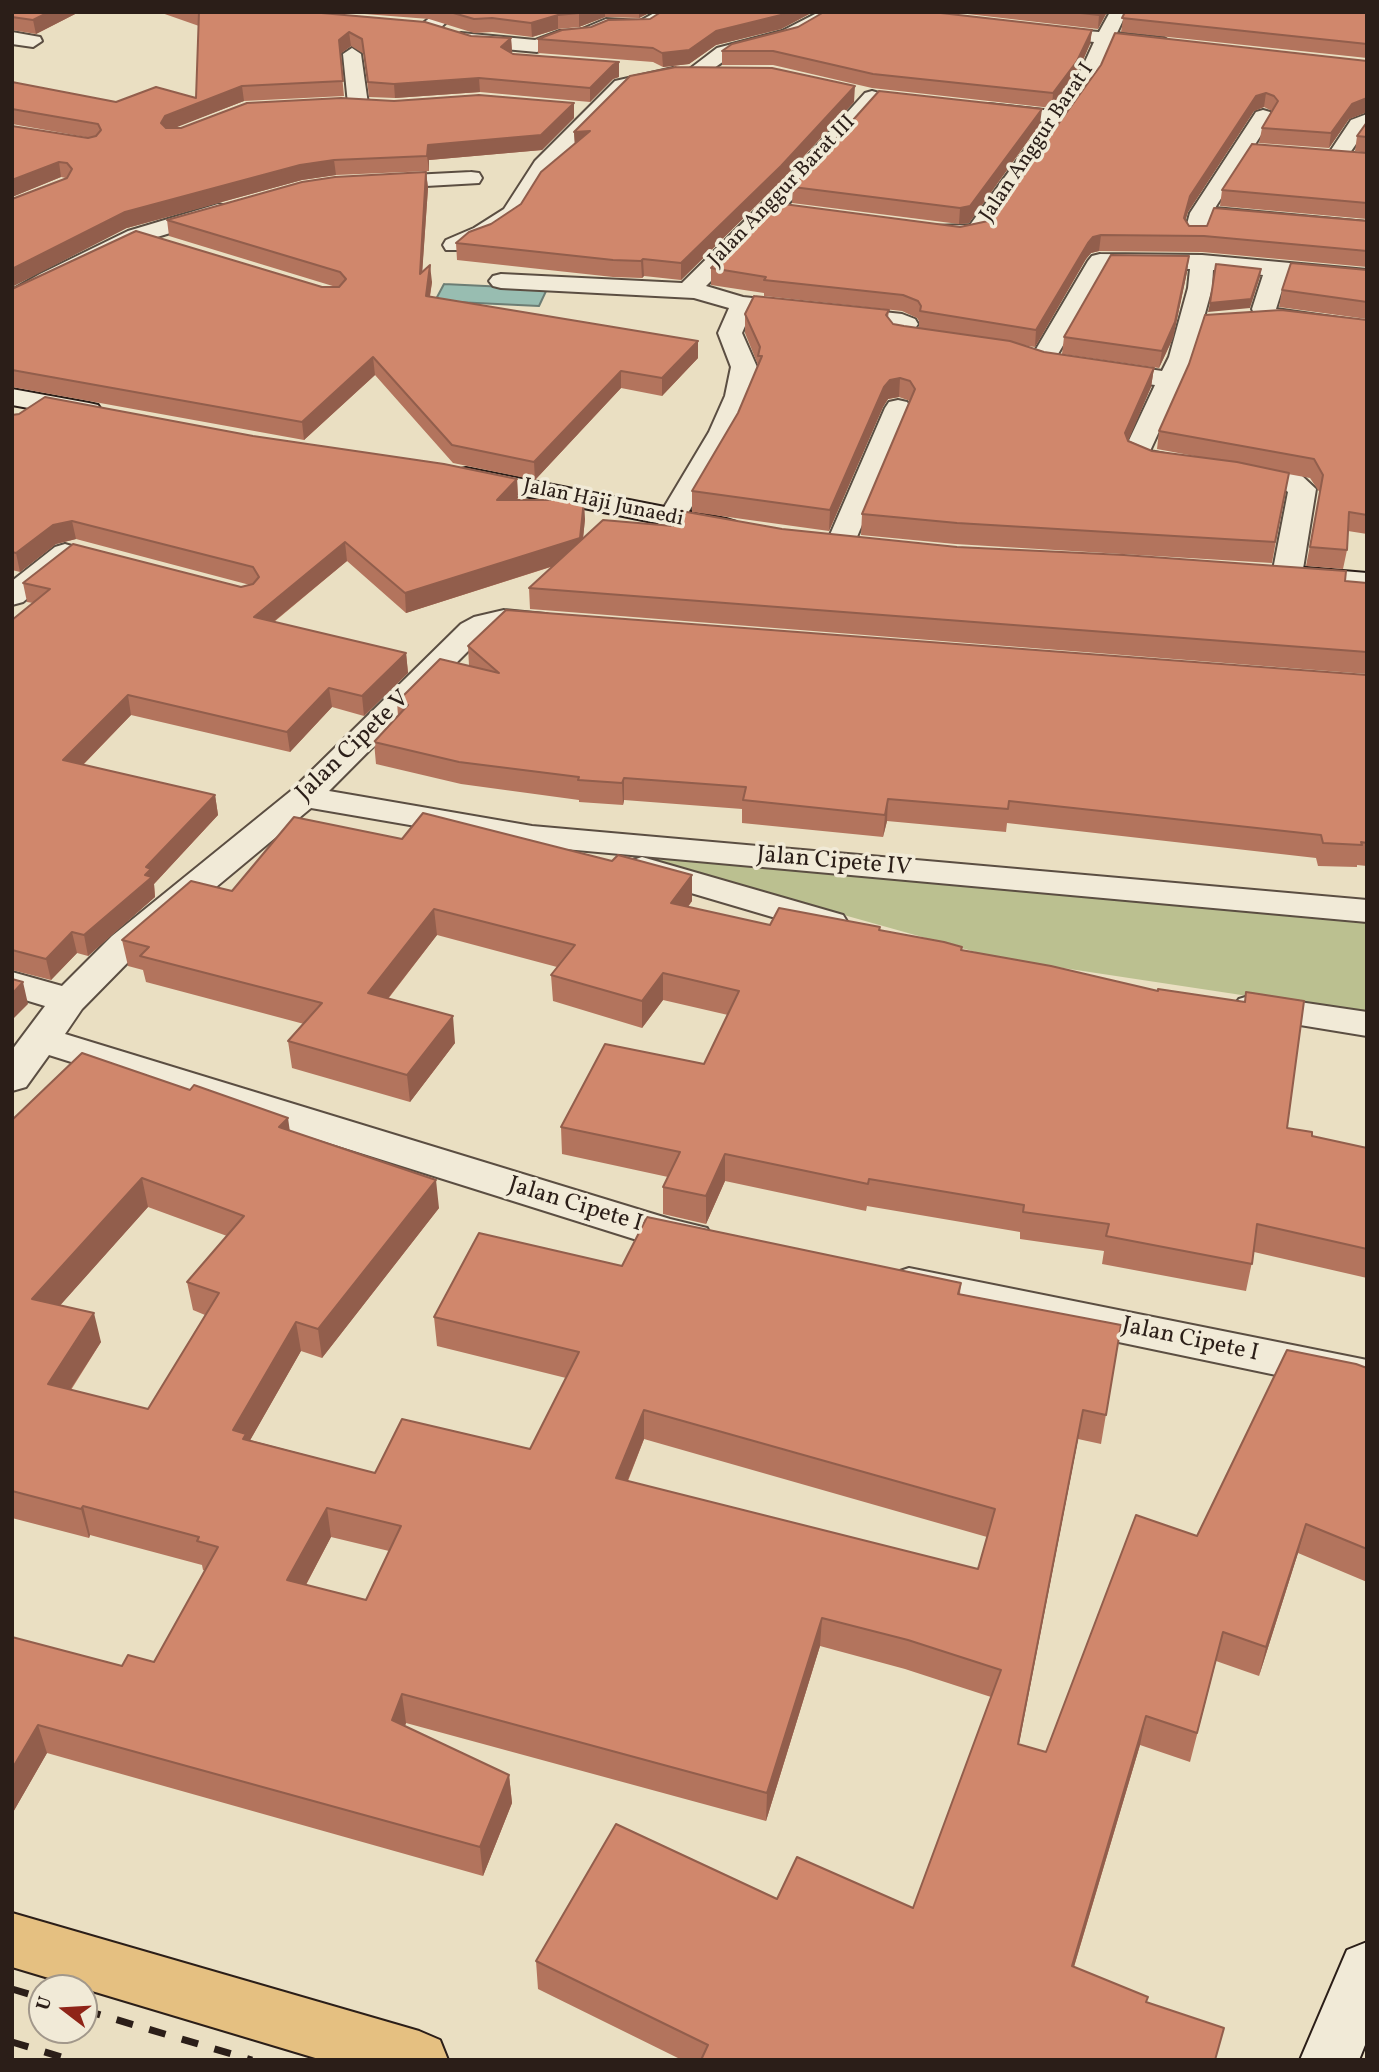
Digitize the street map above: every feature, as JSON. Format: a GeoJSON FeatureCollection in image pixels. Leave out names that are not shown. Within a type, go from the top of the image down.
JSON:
{"type":"FeatureCollection","features":[{"type":"Feature","properties":{"kind":"main road"},"geometry":{"type":"LineString","coordinates":[[12,1940],[419,2060]]}},
{"type":"Feature","properties":{"kind":"street"},"geometry":{"type":"LineString","coordinates":[[448,12],[422,27],[473,42],[537,46],[559,37],[583,35],[606,25],[643,27],[670,12]]}},
{"type":"Feature","properties":{"kind":"street"},"geometry":{"type":"LineString","coordinates":[[503,42],[573,25],[611,12]]}},
{"type":"Feature","properties":{"kind":"street"},"geometry":{"type":"LineString","coordinates":[[454,245],[482,233],[512,213],[542,165],[622,85],[685,74],[724,52],[789,35],[833,12]]}},
{"type":"Feature","properties":{"kind":"street","name":"Jalan Anggur Barat I"},"geometry":{"type":"LineString","coordinates":[[918,228],[959,234],[978,230],[1087,78],[1117,12]]}},
{"type":"Feature","properties":{"kind":"street"},"geometry":{"type":"LineString","coordinates":[[1027,30],[1188,47]]}},
{"type":"Feature","properties":{"kind":"street"},"geometry":{"type":"LineString","coordinates":[[12,38],[33,41]]}},
{"type":"Feature","properties":{"kind":"street"},"geometry":{"type":"LineString","coordinates":[[352,54],[358,105]]}},
{"type":"Feature","properties":{"kind":"street"},"geometry":{"type":"LineString","coordinates":[[472,57],[552,63]]}},
{"type":"Feature","properties":{"kind":"street"},"geometry":{"type":"LineString","coordinates":[[616,68],[721,74]]}},
{"type":"Feature","properties":{"kind":"street","name":"Jalan Anggur Barat III"},"geometry":{"type":"LineString","coordinates":[[695,288],[879,98],[848,90]]}},
{"type":"Feature","properties":{"kind":"street"},"geometry":{"type":"LineString","coordinates":[[966,107],[1060,118]]}},
{"type":"Feature","properties":{"kind":"street"},"geometry":{"type":"LineString","coordinates":[[570,108],[596,111]]}},
{"type":"Feature","properties":{"kind":"street"},"geometry":{"type":"LineString","coordinates":[[1215,321],[1200,288],[1198,251],[1201,213],[1263,116]]}},
{"type":"Feature","properties":{"kind":"street"},"geometry":{"type":"LineString","coordinates":[[1309,156],[1346,159],[1358,124],[1367,120]]}},
{"type":"Feature","properties":{"kind":"street"},"geometry":{"type":"LineString","coordinates":[[1242,150],[1269,153]]}},
{"type":"Feature","properties":{"kind":"street"},"geometry":{"type":"LineString","coordinates":[[350,184],[471,178]]}},
{"type":"Feature","properties":{"kind":"street"},"geometry":{"type":"LineString","coordinates":[[12,300],[48,279],[136,236],[244,204]]}},
{"type":"Feature","properties":{"kind":"street"},"geometry":{"type":"LineString","coordinates":[[769,209],[797,212]]}},
{"type":"Feature","properties":{"kind":"street"},"geometry":{"type":"LineString","coordinates":[[1201,213],[1367,229]]}},
{"type":"Feature","properties":{"kind":"street"},"geometry":{"type":"LineString","coordinates":[[136,236],[175,248]]}},
{"type":"Feature","properties":{"kind":"street"},"geometry":{"type":"LineString","coordinates":[[1171,380],[1050,361],[1100,261],[1198,251],[1277,267],[1367,277]]}},
{"type":"Feature","properties":{"kind":"street"},"geometry":{"type":"LineString","coordinates":[[1277,267],[1264,309],[1266,315],[1367,329]]}},
{"type":"Feature","properties":{"kind":"street"},"geometry":{"type":"LineString","coordinates":[[12,270],[48,279]]}},
{"type":"Feature","properties":{"kind":"street"},"geometry":{"type":"LineString","coordinates":[[501,281],[695,288],[743,304],[902,321],[906,324],[900,334],[903,336],[968,345]]}},
{"type":"Feature","properties":{"kind":"street"},"geometry":{"type":"LineString","coordinates":[[671,519],[722,432],[738,396],[744,367],[730,333],[743,304]]}},
{"type":"Feature","properties":{"kind":"street"},"geometry":{"type":"LineString","coordinates":[[1276,317],[1215,321],[1181,357],[1138,454],[1150,461],[1245,474],[1298,485],[1303,494],[1273,574],[1367,582]]}},
{"type":"Feature","properties":{"kind":"street"},"geometry":{"type":"LineString","coordinates":[[13,410],[44,403],[110,415]]}},
{"type":"Feature","properties":{"kind":"street"},"geometry":{"type":"LineString","coordinates":[[841,544],[898,408]]}},
{"type":"Feature","properties":{"kind":"street","name":"Jalan Haji Junaedi"},"geometry":{"type":"LineString","coordinates":[[446,472],[671,519],[758,534]]}},
{"type":"Feature","properties":{"kind":"street"},"geometry":{"type":"LineString","coordinates":[[12,596],[68,552],[83,551],[96,555]]}},
{"type":"Feature","properties":{"kind":"street","name":"Jalan Cipete V"},"geometry":{"type":"LineString","coordinates":[[12,1078],[69,1001],[125,944],[304,797],[472,630],[485,622],[504,619],[574,625]]}},
{"type":"Feature","properties":{"kind":"street","name":"Jalan Cipete IV"},"geometry":{"type":"LineString","coordinates":[[304,797],[533,836],[1367,911]]}},
{"type":"Feature","properties":{"kind":"street"},"geometry":{"type":"LineString","coordinates":[[533,836],[863,932]]}},
{"type":"Feature","properties":{"kind":"street"},"geometry":{"type":"LineString","coordinates":[[12,984],[69,1001]]}},
{"type":"Feature","properties":{"kind":"street"},"geometry":{"type":"LineString","coordinates":[[1216,1001],[1367,1024]]}},
{"type":"Feature","properties":{"kind":"street","name":"Jalan Cipete I"},"geometry":{"type":"LineString","coordinates":[[42,1040],[668,1234],[723,1246]]}},
{"type":"Feature","properties":{"kind":"street","name":"Jalan Cipete I"},"geometry":{"type":"LineString","coordinates":[[874,1276],[1367,1377]]}},
{"type":"Feature","properties":{"kind":"street"},"geometry":{"type":"LineString","coordinates":[[1329,2060],[1367,1969]]}},
{"type":"Feature","properties":{"kind":"green space"},"geometry":{"type":"Polygon","coordinates":[[[623,853],[1367,915],[1367,1014],[997,958],[623,853]]]}},
{"type":"Feature","properties":{"kind":"water"},"geometry":{"type":"Polygon","coordinates":[[[444,284],[547,289],[539,306],[435,301],[444,284]]]}},
{"type":"Feature","properties":{"kind":"building"},"geometry":{"type":"Polygon","coordinates":[[[12,12],[49,12],[33,20],[12,17],[12,12]]]}},
{"type":"Feature","properties":{"kind":"building"},"geometry":{"type":"Polygon","coordinates":[[[199,12],[310,12],[425,22],[471,36],[511,38],[501,47],[513,54],[619,62],[590,88],[479,78],[394,84],[368,82],[362,39],[349,32],[339,40],[343,81],[242,86],[165,116],[161,123],[166,128],[181,128],[247,103],[341,98],[394,101],[479,95],[574,103],[541,135],[428,145],[427,156],[334,160],[300,165],[125,212],[12,269],[12,199],[67,178],[72,169],[67,163],[59,162],[12,180],[12,126],[88,138],[96,136],[101,130],[98,124],[12,109],[12,82],[116,102],[156,87],[196,98],[199,12]]]}},
{"type":"Feature","properties":{"kind":"building"},"geometry":{"type":"Polygon","coordinates":[[[450,12],[582,12],[558,15],[531,23],[492,18],[474,19],[450,12]]]}},
{"type":"Feature","properties":{"kind":"building"},"geometry":{"type":"Polygon","coordinates":[[[661,12],[786,12],[716,31],[689,50],[662,53],[653,48],[538,39],[562,30],[591,27],[608,20],[650,19],[661,12]]]}},
{"type":"Feature","properties":{"kind":"building"},"geometry":{"type":"Polygon","coordinates":[[[824,12],[932,12],[1092,30],[1077,61],[1053,93],[873,74],[773,51],[722,51],[732,44],[798,27],[824,12]]]}},
{"type":"Feature","properties":{"kind":"building"},"geometry":{"type":"Polygon","coordinates":[[[1072,12],[1101,12],[1099,15],[1072,12]]]}},
{"type":"Feature","properties":{"kind":"building"},"geometry":{"type":"Polygon","coordinates":[[[1125,12],[1367,12],[1367,44],[1122,18],[1125,12]]]}},
{"type":"Feature","properties":{"kind":"building"},"geometry":{"type":"Polygon","coordinates":[[[1115,33],[1367,61],[1367,98],[1352,104],[1331,133],[1262,128],[1278,101],[1266,93],[1256,96],[1190,196],[1184,218],[1189,226],[1207,226],[1214,208],[1367,221],[1367,251],[1204,236],[1101,235],[1093,237],[1088,243],[1036,330],[920,311],[918,301],[903,295],[764,280],[766,277],[711,268],[776,203],[960,227],[988,221],[1101,65],[1115,33]]]}},
{"type":"Feature","properties":{"kind":"building"},"geometry":{"type":"Polygon","coordinates":[[[676,67],[772,68],[855,86],[781,166],[681,263],[643,259],[613,260],[456,243],[469,232],[491,224],[521,204],[541,172],[590,131],[574,132],[630,76],[676,67]]]}},
{"type":"Feature","properties":{"kind":"building"},"geometry":{"type":"Polygon","coordinates":[[[879,91],[1042,109],[970,206],[960,208],[793,187],[879,91]]]}},
{"type":"Feature","properties":{"kind":"building"},"geometry":{"type":"Polygon","coordinates":[[[1367,122],[1367,137],[1357,136],[1367,122]]]}},
{"type":"Feature","properties":{"kind":"building"},"geometry":{"type":"Polygon","coordinates":[[[1252,144],[1367,153],[1367,203],[1222,190],[1252,144]]]}},
{"type":"Feature","properties":{"kind":"building"},"geometry":{"type":"Polygon","coordinates":[[[426,172],[420,274],[430,265],[426,296],[698,341],[662,378],[621,371],[534,462],[452,445],[373,357],[302,422],[12,370],[12,289],[136,231],[322,287],[339,287],[346,279],[340,272],[167,220],[302,182],[335,177],[426,172]]]}},
{"type":"Feature","properties":{"kind":"building"},"geometry":{"type":"Polygon","coordinates":[[[1111,255],[1189,256],[1175,322],[1162,351],[1064,337],[1111,255]]]}},
{"type":"Feature","properties":{"kind":"building"},"geometry":{"type":"Polygon","coordinates":[[[1291,263],[1367,270],[1367,302],[1282,290],[1291,263]]]}},
{"type":"Feature","properties":{"kind":"building"},"geometry":{"type":"Polygon","coordinates":[[[1216,264],[1261,269],[1251,299],[1210,303],[1216,264]]]}},
{"type":"Feature","properties":{"kind":"building"},"geometry":{"type":"Polygon","coordinates":[[[754,296],[889,310],[886,315],[893,324],[1010,341],[1044,352],[1154,368],[1125,433],[1128,441],[1152,451],[1237,462],[1289,473],[1275,542],[957,523],[862,514],[915,389],[910,381],[900,378],[890,380],[884,387],[830,510],[692,491],[738,413],[762,356],[758,356],[760,347],[745,314],[754,296]]]}},
{"type":"Feature","properties":{"kind":"building"},"geometry":{"type":"Polygon","coordinates":[[[1281,310],[1367,320],[1367,515],[1349,512],[1347,550],[1310,547],[1323,475],[1314,459],[1159,431],[1189,364],[1205,315],[1281,310]]]}},
{"type":"Feature","properties":{"kind":"building"},"geometry":{"type":"Polygon","coordinates":[[[45,397],[253,436],[444,464],[517,479],[497,500],[584,500],[580,538],[405,593],[345,542],[254,617],[406,653],[362,696],[329,688],[287,732],[128,695],[63,760],[215,795],[146,867],[151,869],[145,875],[152,877],[84,935],[72,932],[46,959],[12,950],[12,620],[50,589],[23,583],[73,544],[241,587],[253,584],[259,577],[253,567],[72,521],[53,525],[16,553],[12,552],[12,415],[19,414],[45,397]]]}},
{"type":"Feature","properties":{"kind":"building"},"geometry":{"type":"Polygon","coordinates":[[[681,511],[782,529],[957,547],[1124,555],[1346,571],[1345,581],[1367,583],[1367,652],[529,588],[603,520],[673,526],[681,511]]]}},
{"type":"Feature","properties":{"kind":"building"},"geometry":{"type":"Polygon","coordinates":[[[506,610],[1367,675],[1367,843],[1323,843],[1321,835],[1009,801],[1008,809],[888,799],[885,815],[743,800],[746,787],[624,778],[622,783],[578,780],[579,777],[459,762],[374,742],[408,705],[397,702],[440,659],[499,673],[468,646],[506,610]]]}},
{"type":"Feature","properties":{"kind":"building"},"geometry":{"type":"Polygon","coordinates":[[[423,813],[612,861],[618,855],[692,875],[671,903],[770,925],[779,908],[880,927],[879,930],[962,947],[961,950],[1051,966],[1158,991],[1245,1002],[1246,992],[1304,1001],[1287,1128],[1312,1132],[1312,1136],[1367,1148],[1367,1249],[1257,1224],[1252,1264],[1106,1236],[1109,1224],[1023,1212],[1024,1205],[869,1179],[868,1184],[725,1154],[706,1196],[663,1187],[680,1152],[561,1127],[605,1044],[704,1064],[739,991],[663,973],[642,1001],[551,975],[575,945],[434,909],[368,993],[453,1016],[407,1075],[288,1041],[322,1003],[140,956],[149,947],[122,940],[191,881],[232,891],[294,817],[402,839],[423,813]]]}},
{"type":"Feature","properties":{"kind":"building"},"geometry":{"type":"Polygon","coordinates":[[[12,979],[23,982],[12,994],[12,979]]]}},
{"type":"Feature","properties":{"kind":"building"},"geometry":{"type":"Polygon","coordinates":[[[82,1053],[190,1090],[194,1085],[288,1118],[279,1127],[436,1180],[318,1329],[296,1322],[233,1430],[246,1434],[243,1439],[375,1473],[402,1419],[530,1449],[579,1352],[434,1317],[479,1233],[622,1266],[647,1217],[961,1283],[958,1294],[1121,1325],[1106,1415],[1083,1410],[1018,1744],[1046,1752],[1136,1515],[1197,1536],[1287,1350],[1367,1368],[1367,1549],[1306,1524],[1266,1647],[1223,1632],[1197,1733],[1146,1716],[1072,1966],[1148,1997],[1146,2002],[1224,2028],[1215,2060],[701,2060],[708,2045],[536,1961],[616,1824],[777,1899],[797,1857],[913,1908],[1001,1670],[908,1640],[822,1618],[767,1793],[402,1694],[392,1720],[509,1775],[480,1847],[38,1725],[12,1769],[12,1637],[122,1666],[128,1655],[154,1662],[218,1547],[197,1541],[199,1537],[83,1506],[81,1509],[12,1491],[12,1120],[82,1053]],[[142,1178],[32,1299],[94,1313],[48,1384],[148,1409],[219,1293],[187,1282],[244,1216],[142,1178]],[[644,1410],[616,1478],[978,1569],[995,1509],[644,1410]],[[327,1508],[287,1580],[366,1600],[401,1526],[327,1508]]]}},
{"type":"Feature","properties":{"kind":"railway"},"geometry":{"type":"LineString","coordinates":[[12,1989],[28,1994]]}},
{"type":"Feature","properties":{"kind":"railway"},"geometry":{"type":"LineString","coordinates":[[98,2014],[252,2060]]}},
{"type":"Feature","properties":{"kind":"railway"},"geometry":{"type":"LineString","coordinates":[[12,2042],[71,2060]]}}]}
